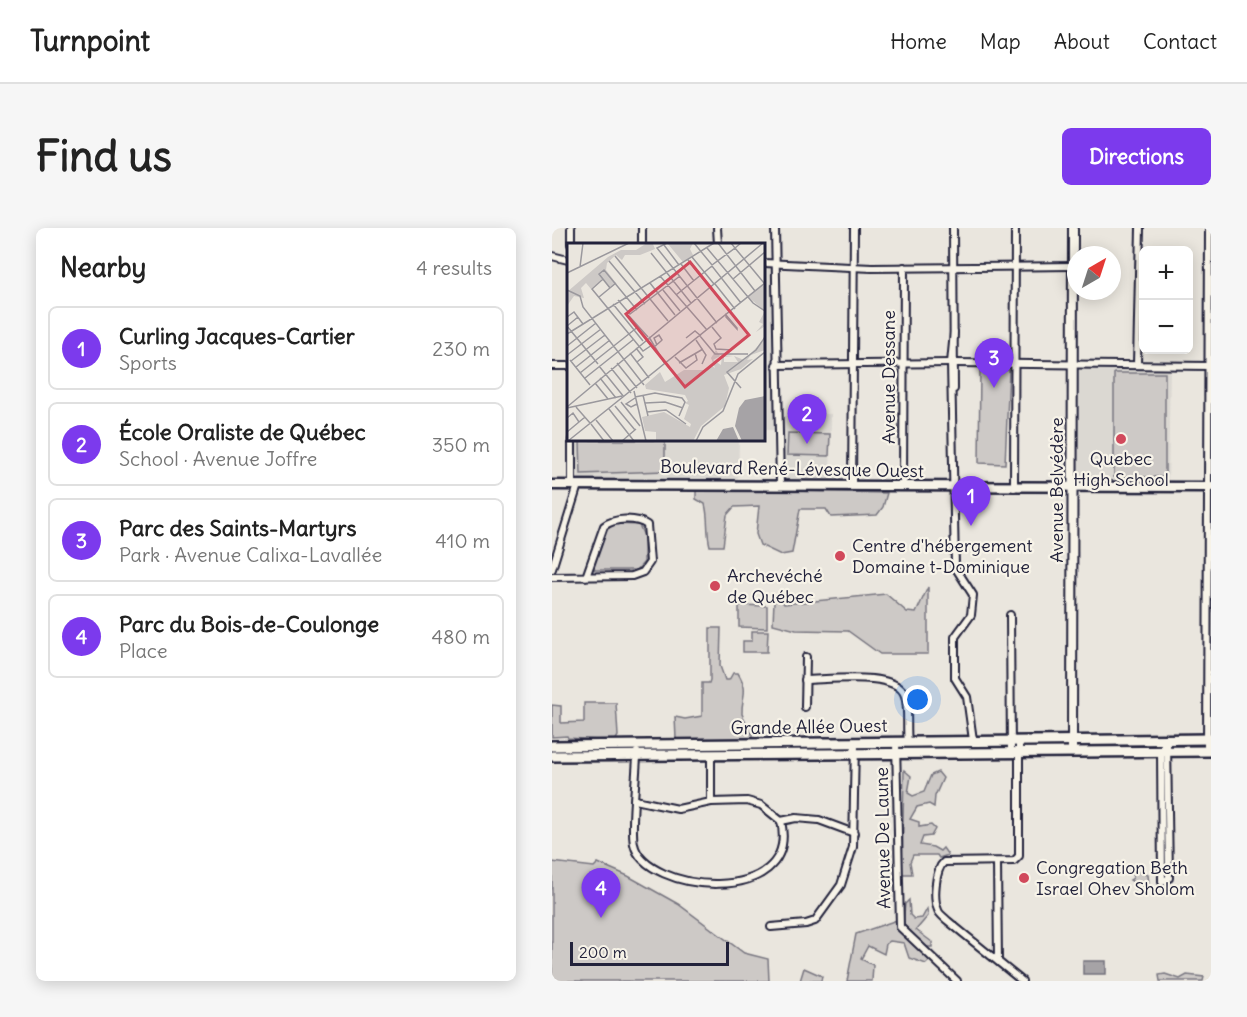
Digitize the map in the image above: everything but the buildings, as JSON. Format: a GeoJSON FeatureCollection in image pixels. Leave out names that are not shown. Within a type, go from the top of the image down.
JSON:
{"type":"FeatureCollection","features":[{"type":"Feature","properties":{"kind":"main road","name":"Boulevard René-Lévesque Ouest"},"geometry":{"type":"LineString","coordinates":[[552,485],[1209,487]]}},
{"type":"Feature","properties":{"kind":"main road","name":"Grande Allée Ouest"},"geometry":{"type":"LineString","coordinates":[[552,756],[767,744],[1209,739]]}},
{"type":"Feature","properties":{"kind":"main road"},"geometry":{"type":"LineString","coordinates":[[767,744],[767,755]]}},
{"type":"Feature","properties":{"kind":"main road","name":"Grande Allée Ouest"},"geometry":{"type":"LineString","coordinates":[[552,746],[711,755],[1209,751]]}},
{"type":"Feature","properties":{"kind":"street"},"geometry":{"type":"LineString","coordinates":[[717,228],[718,243]]}},
{"type":"Feature","properties":{"kind":"street"},"geometry":{"type":"LineString","coordinates":[[775,228],[780,485]]}},
{"type":"Feature","properties":{"kind":"street"},"geometry":{"type":"LineString","coordinates":[[852,486],[854,228]]}},
{"type":"Feature","properties":{"kind":"street"},"geometry":{"type":"LineString","coordinates":[[953,228],[955,567],[973,595],[971,615],[955,637],[955,678],[967,697],[974,740]]}},
{"type":"Feature","properties":{"kind":"street"},"geometry":{"type":"LineString","coordinates":[[1014,488],[1015,228]]}},
{"type":"Feature","properties":{"kind":"street","name":"Avenue Belvédère"},"geometry":{"type":"LineString","coordinates":[[1073,228],[1073,246]]}},
{"type":"Feature","properties":{"kind":"street"},"geometry":{"type":"LineString","coordinates":[[1137,365],[1140,228]]}},
{"type":"Feature","properties":{"kind":"street"},"geometry":{"type":"LineString","coordinates":[[1209,228],[1209,751]]}},
{"type":"Feature","properties":{"kind":"street"},"geometry":{"type":"LineString","coordinates":[[552,256],[567,259]]}},
{"type":"Feature","properties":{"kind":"street"},"geometry":{"type":"LineString","coordinates":[[765,263],[904,267],[1067,266]]}},
{"type":"Feature","properties":{"kind":"street","name":"Avenue Dessane"},"geometry":{"type":"LineString","coordinates":[[903,486],[904,267]]}},
{"type":"Feature","properties":{"kind":"street","name":"Avenue Belvédère"},"geometry":{"type":"LineString","coordinates":[[1072,752],[1073,300]]}},
{"type":"Feature","properties":{"kind":"street"},"geometry":{"type":"LineString","coordinates":[[776,365],[903,363],[1210,365]]}},
{"type":"Feature","properties":{"kind":"street"},"geometry":{"type":"LineString","coordinates":[[552,569],[555,551],[575,485],[572,441]]}},
{"type":"Feature","properties":{"kind":"street"},"geometry":{"type":"LineString","coordinates":[[552,578],[632,576],[643,573],[650,561],[646,525],[642,522],[625,520],[609,522],[604,526],[586,577]]}},
{"type":"Feature","properties":{"kind":"street"},"geometry":{"type":"LineString","coordinates":[[1010,615],[1019,856],[1014,861],[944,862],[939,867],[937,875],[937,903],[938,911],[948,921],[1022,981]]}},
{"type":"Feature","properties":{"kind":"street"},"geometry":{"type":"LineString","coordinates":[[805,707],[806,657]]}},
{"type":"Feature","properties":{"kind":"street"},"geometry":{"type":"LineString","coordinates":[[805,681],[879,680],[894,683],[905,696],[908,742]]}},
{"type":"Feature","properties":{"kind":"street"},"geometry":{"type":"LineString","coordinates":[[1165,751],[1169,878],[1162,882],[1165,751],[1167,741]]}},
{"type":"Feature","properties":{"kind":"street","name":"Avenue De Laune"},"geometry":{"type":"LineString","coordinates":[[896,742],[900,927],[957,981]]}},
{"type":"Feature","properties":{"kind":"street"},"geometry":{"type":"LineString","coordinates":[[771,927],[815,921],[841,885],[853,847],[855,743]]}},
{"type":"Feature","properties":{"kind":"street"},"geometry":{"type":"LineString","coordinates":[[635,800],[678,809],[711,802],[747,801],[768,809],[781,821],[782,841],[777,858],[757,876],[726,885],[706,885],[687,881],[643,860],[634,845],[635,800],[637,750]]}},
{"type":"Feature","properties":{"kind":"street"},"geometry":{"type":"LineString","coordinates":[[711,755],[711,802]]}},
{"type":"Feature","properties":{"kind":"street"},"geometry":{"type":"LineString","coordinates":[[781,821],[796,818],[819,820],[854,833]]}},
{"type":"Feature","properties":{"kind":"street"},"geometry":{"type":"LineString","coordinates":[[997,862],[998,962]]}},
{"type":"Feature","properties":{"kind":"shaded area"},"geometry":{"type":"Polygon","coordinates":[[[765,263],[775,264],[778,430],[765,430],[765,263]]]}},
{"type":"Feature","properties":{"kind":"shaded area","name":"Quebec High School"},"geometry":{"type":"Polygon","coordinates":[[[1170,365],[1168,486],[1071,487],[1079,368],[1170,365]]]}},
{"type":"Feature","properties":{"kind":"shaded area"},"geometry":{"type":"Polygon","coordinates":[[[980,370],[1009,370],[1005,464],[979,463],[980,370]]]}},
{"type":"Feature","properties":{"kind":"shaded area"},"geometry":{"type":"Polygon","coordinates":[[[1114,373],[1165,373],[1165,477],[1114,477],[1114,373]]]}},
{"type":"Feature","properties":{"kind":"shaded area"},"geometry":{"type":"Polygon","coordinates":[[[831,414],[830,486],[780,485],[784,416],[831,414]]]}},
{"type":"Feature","properties":{"kind":"shaded area"},"geometry":{"type":"Polygon","coordinates":[[[788,433],[830,434],[829,456],[787,455],[788,433]]]}},
{"type":"Feature","properties":{"kind":"shaded area"},"geometry":{"type":"Polygon","coordinates":[[[572,441],[739,441],[738,484],[572,485],[572,441]]]}},
{"type":"Feature","properties":{"kind":"shaded area"},"geometry":{"type":"Polygon","coordinates":[[[580,441],[665,441],[665,471],[581,474],[580,441]]]}},
{"type":"Feature","properties":{"kind":"shaded area"},"geometry":{"type":"Polygon","coordinates":[[[696,489],[887,493],[883,507],[877,515],[831,517],[826,509],[800,509],[792,553],[781,555],[760,545],[756,534],[759,506],[734,507],[727,515],[723,546],[710,546],[705,504],[696,499],[696,489]]]}},
{"type":"Feature","properties":{"kind":"shaded area"},"geometry":{"type":"Polygon","coordinates":[[[615,524],[639,525],[644,536],[644,562],[637,570],[595,570],[593,566],[605,531],[615,524]]]}},
{"type":"Feature","properties":{"kind":"shaded area"},"geometry":{"type":"Polygon","coordinates":[[[928,587],[928,654],[880,654],[848,631],[796,630],[773,624],[774,601],[781,599],[784,604],[886,594],[907,612],[916,613],[928,587]]]}},
{"type":"Feature","properties":{"kind":"shaded area"},"geometry":{"type":"Polygon","coordinates":[[[739,605],[767,606],[767,628],[739,627],[739,605]]]}},
{"type":"Feature","properties":{"kind":"shaded area"},"geometry":{"type":"Polygon","coordinates":[[[710,628],[721,628],[720,666],[725,680],[729,680],[733,673],[738,673],[744,685],[742,714],[752,734],[752,739],[676,739],[675,717],[685,719],[702,716],[702,683],[709,683],[710,680],[710,628]]]}},
{"type":"Feature","properties":{"kind":"shaded area"},"geometry":{"type":"Polygon","coordinates":[[[752,631],[768,631],[767,652],[743,652],[743,641],[752,641],[752,631]]]}},
{"type":"Feature","properties":{"kind":"shaded area"},"geometry":{"type":"Polygon","coordinates":[[[584,703],[616,703],[618,736],[615,741],[568,738],[567,736],[552,737],[552,705],[561,706],[561,723],[584,722],[584,703]]]}},
{"type":"Feature","properties":{"kind":"shaded area"},"geometry":{"type":"Polygon","coordinates":[[[1157,742],[1156,748],[1078,748],[1077,745],[1157,742]]]}},
{"type":"Feature","properties":{"kind":"shaded area"},"geometry":{"type":"Polygon","coordinates":[[[845,746],[844,751],[771,751],[770,748],[845,746]]]}},
{"type":"Feature","properties":{"kind":"shaded area"},"geometry":{"type":"Polygon","coordinates":[[[690,747],[764,748],[762,751],[644,751],[690,747]]]}},
{"type":"Feature","properties":{"kind":"shaded area"},"geometry":{"type":"Polygon","coordinates":[[[904,770],[911,776],[908,793],[913,796],[924,792],[931,775],[938,772],[943,778],[935,796],[934,807],[929,804],[917,807],[910,819],[919,822],[919,827],[931,825],[935,829],[931,836],[923,837],[920,845],[933,847],[940,851],[943,848],[948,855],[939,858],[937,855],[913,855],[910,862],[912,874],[902,874],[904,770]]]}},
{"type":"Feature","properties":{"kind":"shaded area"},"geometry":{"type":"Polygon","coordinates":[[[552,862],[594,867],[598,863],[628,876],[678,904],[744,953],[768,959],[769,981],[552,981],[552,862]]]}},
{"type":"Feature","properties":{"kind":"shaded area"},"geometry":{"type":"Polygon","coordinates":[[[1134,870],[1148,875],[1149,884],[1136,890],[1135,883],[1130,880],[1133,878],[1134,870]]]}},
{"type":"Feature","properties":{"kind":"shaded area"},"geometry":{"type":"Polygon","coordinates":[[[909,900],[910,915],[914,919],[922,918],[927,909],[928,916],[916,930],[932,942],[932,947],[925,947],[903,924],[905,904],[909,900]]]}},
{"type":"Feature","properties":{"kind":"shaded area"},"geometry":{"type":"Polygon","coordinates":[[[897,920],[900,930],[930,960],[926,964],[909,958],[904,943],[890,941],[886,944],[884,954],[868,946],[861,959],[873,965],[872,981],[847,981],[856,934],[897,920]]]}},
{"type":"Feature","properties":{"kind":"shaded area"},"geometry":{"type":"Polygon","coordinates":[[[1083,961],[1106,961],[1106,974],[1083,974],[1083,961]]]}},
{"type":"Feature","properties":{"kind":"shaded area"},"geometry":{"type":"Polygon","coordinates":[[[804,968],[822,976],[821,981],[800,981],[804,968]]]}},
{"type":"Feature","properties":{"kind":"shaded area"},"geometry":{"type":"Polygon","coordinates":[[[1165,974],[1180,979],[1187,975],[1204,977],[1203,981],[1160,981],[1159,975],[1165,974]]]}},
{"type":"Feature","properties":{"kind":"place","name":"Parc des Saints-Martyrs"},"geometry":{"type":"Point","coordinates":[994,388]}},
{"type":"Feature","properties":{"kind":"place","name":"Quebec High School"},"geometry":{"type":"Point","coordinates":[1121,439]}},
{"type":"Feature","properties":{"kind":"place","name":"École Oraliste de Québec"},"geometry":{"type":"Point","coordinates":[807,444]}},
{"type":"Feature","properties":{"kind":"place","name":"Curling Jacques-Cartier"},"geometry":{"type":"Point","coordinates":[971,526]}},
{"type":"Feature","properties":{"kind":"place","name":"Centre d'hébergement Domaine t-Dominique"},"geometry":{"type":"Point","coordinates":[840,556]}},
{"type":"Feature","properties":{"kind":"place","name":"Archevéché de Québec"},"geometry":{"type":"Point","coordinates":[715,586]}},
{"type":"Feature","properties":{"kind":"place","name":"Congregation Beth Israel Ohev Sholom"},"geometry":{"type":"Point","coordinates":[1024,878]}},
{"type":"Feature","properties":{"kind":"place","name":"Parc du Bois-de-Coulonge"},"geometry":{"type":"Point","coordinates":[601,918]}}]}
